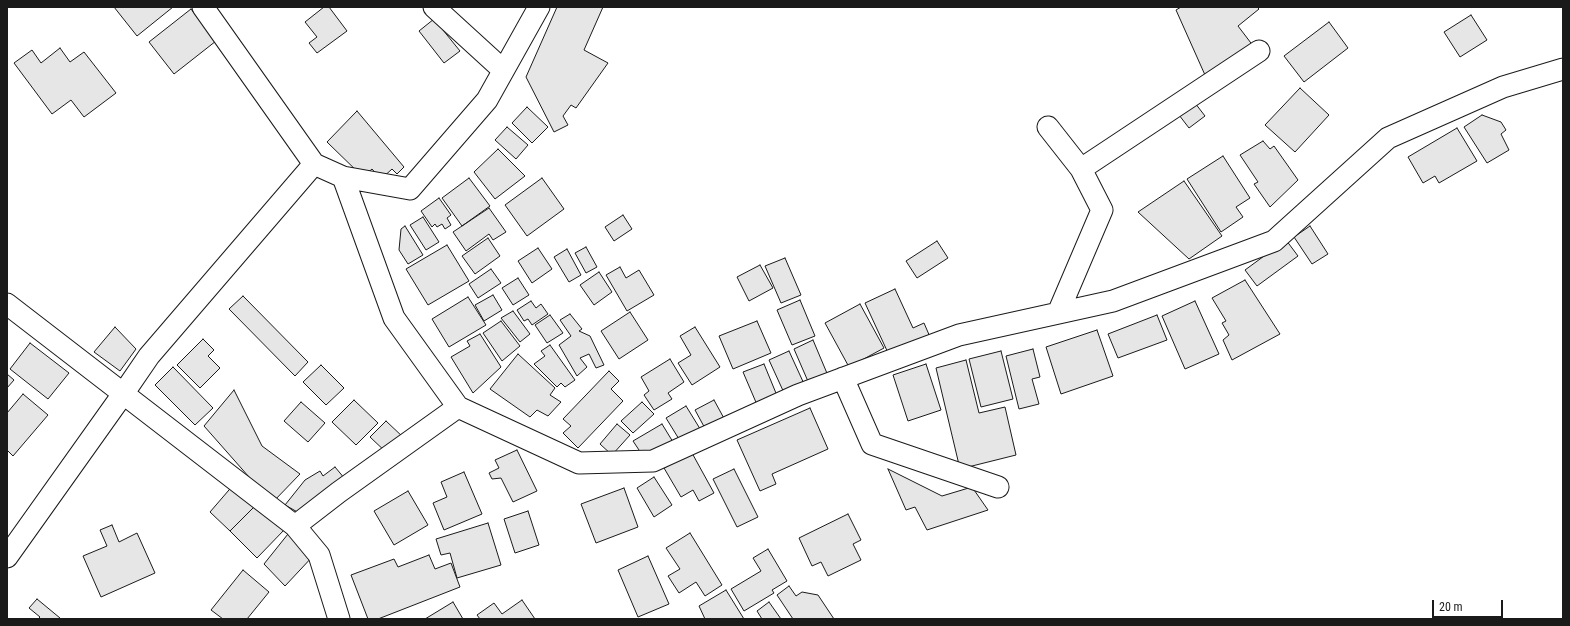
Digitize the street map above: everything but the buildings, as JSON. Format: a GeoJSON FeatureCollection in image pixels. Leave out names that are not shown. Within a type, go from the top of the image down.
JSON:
{"type":"FeatureCollection","features":[{"type":"Feature","properties":{"kind":"street"},"geometry":{"type":"LineString","coordinates":[[203,7],[314,164],[343,177],[410,189],[487,100],[539,7]]}},
{"type":"Feature","properties":{"kind":"street"},"geometry":{"type":"LineString","coordinates":[[434,7],[503,70]]}},
{"type":"Feature","properties":{"kind":"street"},"geometry":{"type":"LineString","coordinates":[[1081,169],[1259,51]]}},
{"type":"Feature","properties":{"kind":"street"},"geometry":{"type":"LineString","coordinates":[[343,177],[394,318],[458,406],[579,463],[653,460],[798,395],[959,335],[1114,301],[1274,241],[1388,138],[1503,87],[1563,69]]}},
{"type":"Feature","properties":{"kind":"street"},"geometry":{"type":"LineString","coordinates":[[1048,127],[1081,169],[1102,210],[1058,313]]}},
{"type":"Feature","properties":{"kind":"street"},"geometry":{"type":"LineString","coordinates":[[7,556],[149,356],[314,164]]}},
{"type":"Feature","properties":{"kind":"street"},"geometry":{"type":"LineString","coordinates":[[7,304],[295,526],[319,555],[340,619]]}},
{"type":"Feature","properties":{"kind":"street"},"geometry":{"type":"LineString","coordinates":[[843,378],[872,444],[998,487]]}},
{"type":"Feature","properties":{"kind":"street"},"geometry":{"type":"LineString","coordinates":[[295,526],[339,492],[458,406]]}}]}
